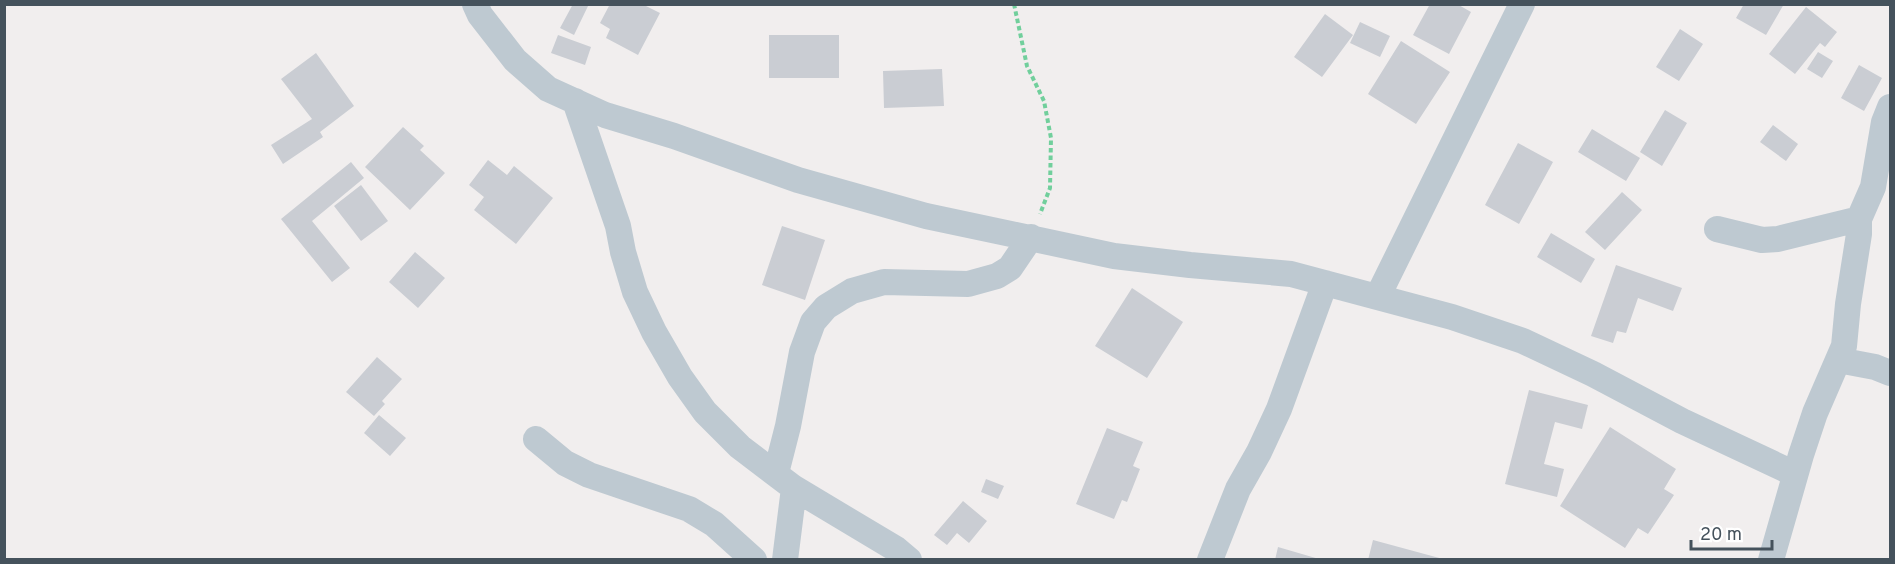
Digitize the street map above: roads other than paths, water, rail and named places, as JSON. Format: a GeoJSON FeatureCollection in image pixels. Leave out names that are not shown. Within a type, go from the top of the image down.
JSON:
{"type":"FeatureCollection","features":[{"type":"Feature","properties":{"kind":"street"},"geometry":{"type":"LineString","coordinates":[[475,4],[480,15],[515,60],[548,89],[605,115],[674,136],[798,180],[926,216],[1114,256],[1190,266],[1291,274],[1452,317],[1523,341],[1593,374],[1682,422],[1795,474]]}},
{"type":"Feature","properties":{"kind":"street"},"geometry":{"type":"LineString","coordinates":[[1378,296],[1522,4]]}},
{"type":"Feature","properties":{"kind":"street"},"geometry":{"type":"LineString","coordinates":[[574,101],[618,226],[635,292],[654,332],[680,377],[705,412],[740,447],[785,481],[896,549],[909,560]]}},
{"type":"Feature","properties":{"kind":"street"},"geometry":{"type":"LineString","coordinates":[[1771,560],[1815,413],[1844,346],[1859,219],[1873,187],[1884,122],[1890,107]]}},
{"type":"Feature","properties":{"kind":"street"},"geometry":{"type":"LineString","coordinates":[[1717,229],[1762,240],[1778,239],[1859,219]]}},
{"type":"Feature","properties":{"kind":"street"},"geometry":{"type":"LineString","coordinates":[[785,560],[788,426],[802,352],[813,322],[826,307],[852,291],[884,282],[968,284],[997,276],[1010,268],[1031,237]]}},
{"type":"Feature","properties":{"kind":"street"},"geometry":{"type":"LineString","coordinates":[[1210,560],[1238,489],[1259,452],[1279,409],[1325,283]]}},
{"type":"Feature","properties":{"kind":"street"},"geometry":{"type":"LineString","coordinates":[[1838,360],[1890,372]]}},
{"type":"Feature","properties":{"kind":"street"},"geometry":{"type":"LineString","coordinates":[[536,440],[565,463],[589,476],[689,509],[714,524],[754,560]]}}]}
